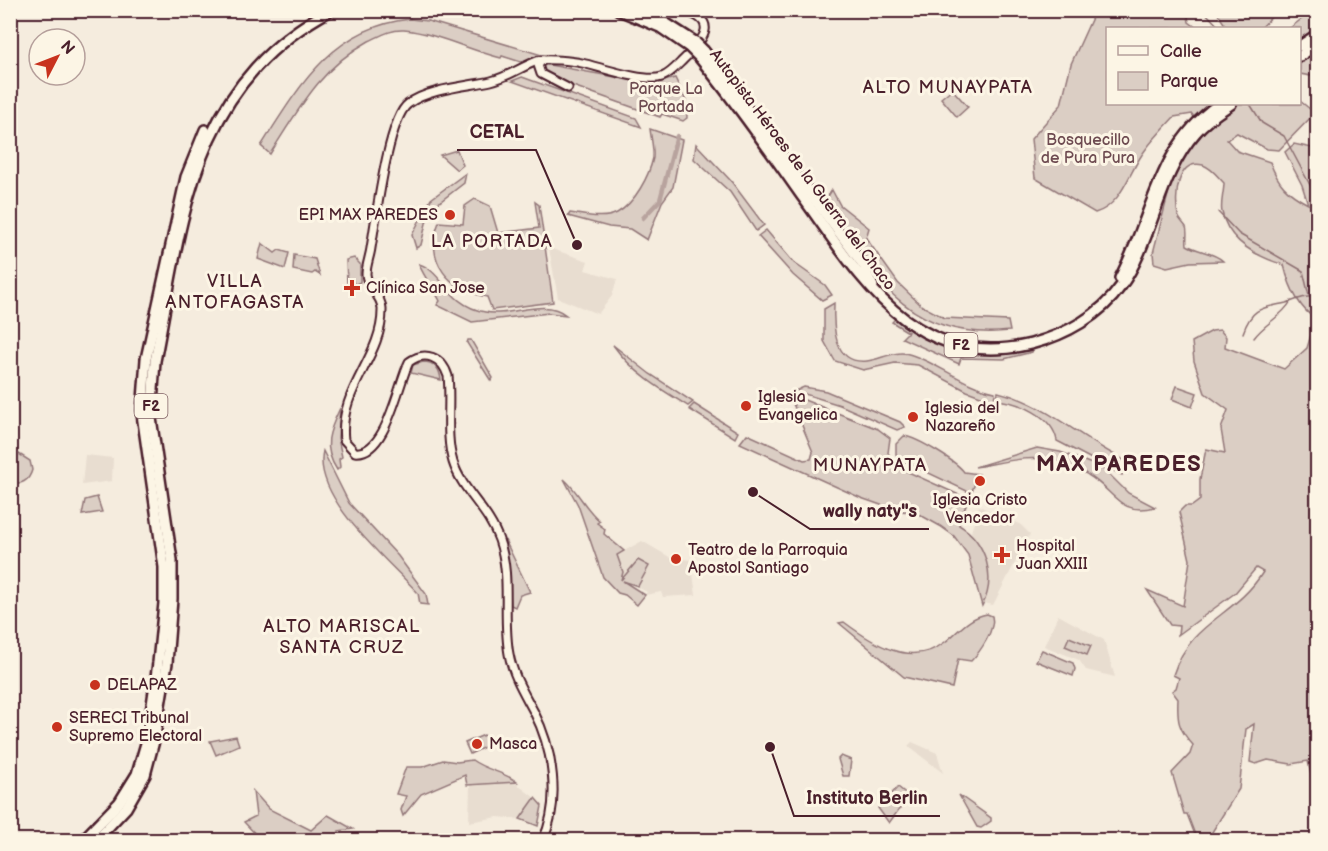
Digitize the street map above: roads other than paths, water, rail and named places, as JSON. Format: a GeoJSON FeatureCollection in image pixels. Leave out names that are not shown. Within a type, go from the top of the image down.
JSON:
{"type":"FeatureCollection","features":[{"type":"Feature","properties":{"kind":"highway","name":"F2"},"geometry":{"type":"LineString","coordinates":[[84,840],[119,803],[132,784],[147,740],[158,663],[164,584],[163,547],[143,425],[143,388],[146,359],[186,177],[206,130],[235,83],[280,39],[319,10]]}},
{"type":"Feature","properties":{"kind":"highway","name":"F2"},"geometry":{"type":"LineString","coordinates":[[96,840],[126,808],[145,775],[154,741],[167,663],[172,599],[172,560],[153,435],[152,389],[155,361],[192,178],[210,133],[240,86],[284,43],[331,10]]}},
{"type":"Feature","properties":{"kind":"highway","name":"Autopista Héroes de la Guerra del Chaco"},"geometry":{"type":"LineString","coordinates":[[619,10],[660,27],[692,44]]}},
{"type":"Feature","properties":{"kind":"highway","name":"Autopista Héroes de la Guerra del Chaco"},"geometry":{"type":"LineString","coordinates":[[645,10],[678,28],[702,54],[864,266],[871,284],[882,296],[922,327],[949,338],[978,343],[1020,342],[1047,334],[1074,322],[1102,301],[1121,275],[1169,157],[1187,132],[1218,105]]}},
{"type":"Feature","properties":{"kind":"highway"},"geometry":{"type":"LineString","coordinates":[[1301,45],[1317,34]]}},
{"type":"Feature","properties":{"kind":"highway"},"geometry":{"type":"LineString","coordinates":[[1301,55],[1317,44]]}},
{"type":"Feature","properties":{"kind":"highway","name":"Autopista Héroes de la Guerra del Chaco"},"geometry":{"type":"LineString","coordinates":[[702,54],[879,299],[920,330],[948,342],[978,348],[1021,346],[1050,338],[1082,322],[1105,304],[1120,287],[1137,258],[1180,154],[1197,130],[1230,105]]}},
{"type":"Feature","properties":{"kind":"main road"},"geometry":{"type":"LineString","coordinates":[[543,840],[552,802],[551,761],[543,734],[511,665],[506,624],[505,561],[489,516],[468,489],[453,463],[448,376],[437,360],[424,356],[409,362],[386,427],[370,448],[361,453],[350,449],[344,440],[349,394],[366,364],[382,316],[382,303],[369,284],[366,271],[378,200],[401,112],[409,103],[422,97],[503,78],[543,60],[578,62],[651,79],[664,77],[701,42],[705,32],[698,16],[677,10]]}},
{"type":"Feature","properties":{"kind":"main road"},"geometry":{"type":"LineString","coordinates":[[543,60],[538,65],[541,74],[568,88]]}},
{"type":"Feature","properties":{"kind":"waterway"},"geometry":{"type":"LineString","coordinates":[[1203,10],[1219,27]]}},
{"type":"Feature","properties":{"kind":"waterway"},"geometry":{"type":"LineString","coordinates":[[1251,105],[1262,123],[1284,136],[1318,200]]}},
{"type":"Feature","properties":{"kind":"waterway"},"geometry":{"type":"LineString","coordinates":[[643,218],[660,200],[677,136]]}},
{"type":"Feature","properties":{"kind":"waterway"},"geometry":{"type":"LineString","coordinates":[[1218,212],[1239,234],[1303,271],[1309,296]]}},
{"type":"Feature","properties":{"kind":"waterway"},"geometry":{"type":"LineString","coordinates":[[1243,333],[1250,318],[1259,310],[1305,297],[1318,299]]}},
{"type":"Feature","properties":{"kind":"waterway"},"geometry":{"type":"LineString","coordinates":[[1254,338],[1291,301]]}},
{"type":"Feature","properties":{"kind":"place","name":"EPI MAX PAREDES"},"geometry":{"type":"Point","coordinates":[450,215]}},
{"type":"Feature","properties":{"kind":"place","name":"CETAL"},"geometry":{"type":"Point","coordinates":[577,245]}},
{"type":"Feature","properties":{"kind":"place","name":"Clínica San Jose"},"geometry":{"type":"Point","coordinates":[352,288]}},
{"type":"Feature","properties":{"kind":"place","name":"Iglesia Evangelica"},"geometry":{"type":"Point","coordinates":[746,406]}},
{"type":"Feature","properties":{"kind":"place","name":"Iglesia del Nazareño"},"geometry":{"type":"Point","coordinates":[913,417]}},
{"type":"Feature","properties":{"kind":"place","name":"Iglesia Cristo Vencedor"},"geometry":{"type":"Point","coordinates":[980,481]}},
{"type":"Feature","properties":{"kind":"place","name":"wally naty\"s"},"geometry":{"type":"Point","coordinates":[753,492]}},
{"type":"Feature","properties":{"kind":"place","name":"Hospital Juan XXIII"},"geometry":{"type":"Point","coordinates":[1002,555]}},
{"type":"Feature","properties":{"kind":"place","name":"Teatro de la Parroquia Apostol Santiago"},"geometry":{"type":"Point","coordinates":[676,559]}},
{"type":"Feature","properties":{"kind":"place","name":"DELAPAZ"},"geometry":{"type":"Point","coordinates":[95,685]}},
{"type":"Feature","properties":{"kind":"place","name":"SERECI Tribunal Supremo Electoral"},"geometry":{"type":"Point","coordinates":[57,727]}},
{"type":"Feature","properties":{"kind":"place","name":"Masca"},"geometry":{"type":"Point","coordinates":[477,744]}},
{"type":"Feature","properties":{"kind":"place","name":"Instituto Berlin"},"geometry":{"type":"Point","coordinates":[770,747]}},
{"type":"Feature","properties":{"kind":"district","name":"ALTO MUNAYPATA"},"geometry":{"type":"Point","coordinates":[948,87]}},
{"type":"Feature","properties":{"kind":"district","name":"LA PORTADA"},"geometry":{"type":"Point","coordinates":[492,241]}},
{"type":"Feature","properties":{"kind":"district","name":"VILLA ANTOFAGASTA"},"geometry":{"type":"Point","coordinates":[235,291]}},
{"type":"Feature","properties":{"kind":"district","name":"MAX PAREDES"},"geometry":{"type":"Point","coordinates":[1119,464]}},
{"type":"Feature","properties":{"kind":"district","name":"MUNAYPATA"},"geometry":{"type":"Point","coordinates":[870,465]}},
{"type":"Feature","properties":{"kind":"district","name":"ALTO MARISCAL SANTA CRUZ"},"geometry":{"type":"Point","coordinates":[342,636]}},
{"type":"Feature","properties":{"kind":"park label","name":"Parque La Portada"},"geometry":{"type":"Point","coordinates":[666,98]}},
{"type":"Feature","properties":{"kind":"park label","name":"Bosquecillo de Pura Pura"},"geometry":{"type":"Point","coordinates":[1088,149]}}]}
